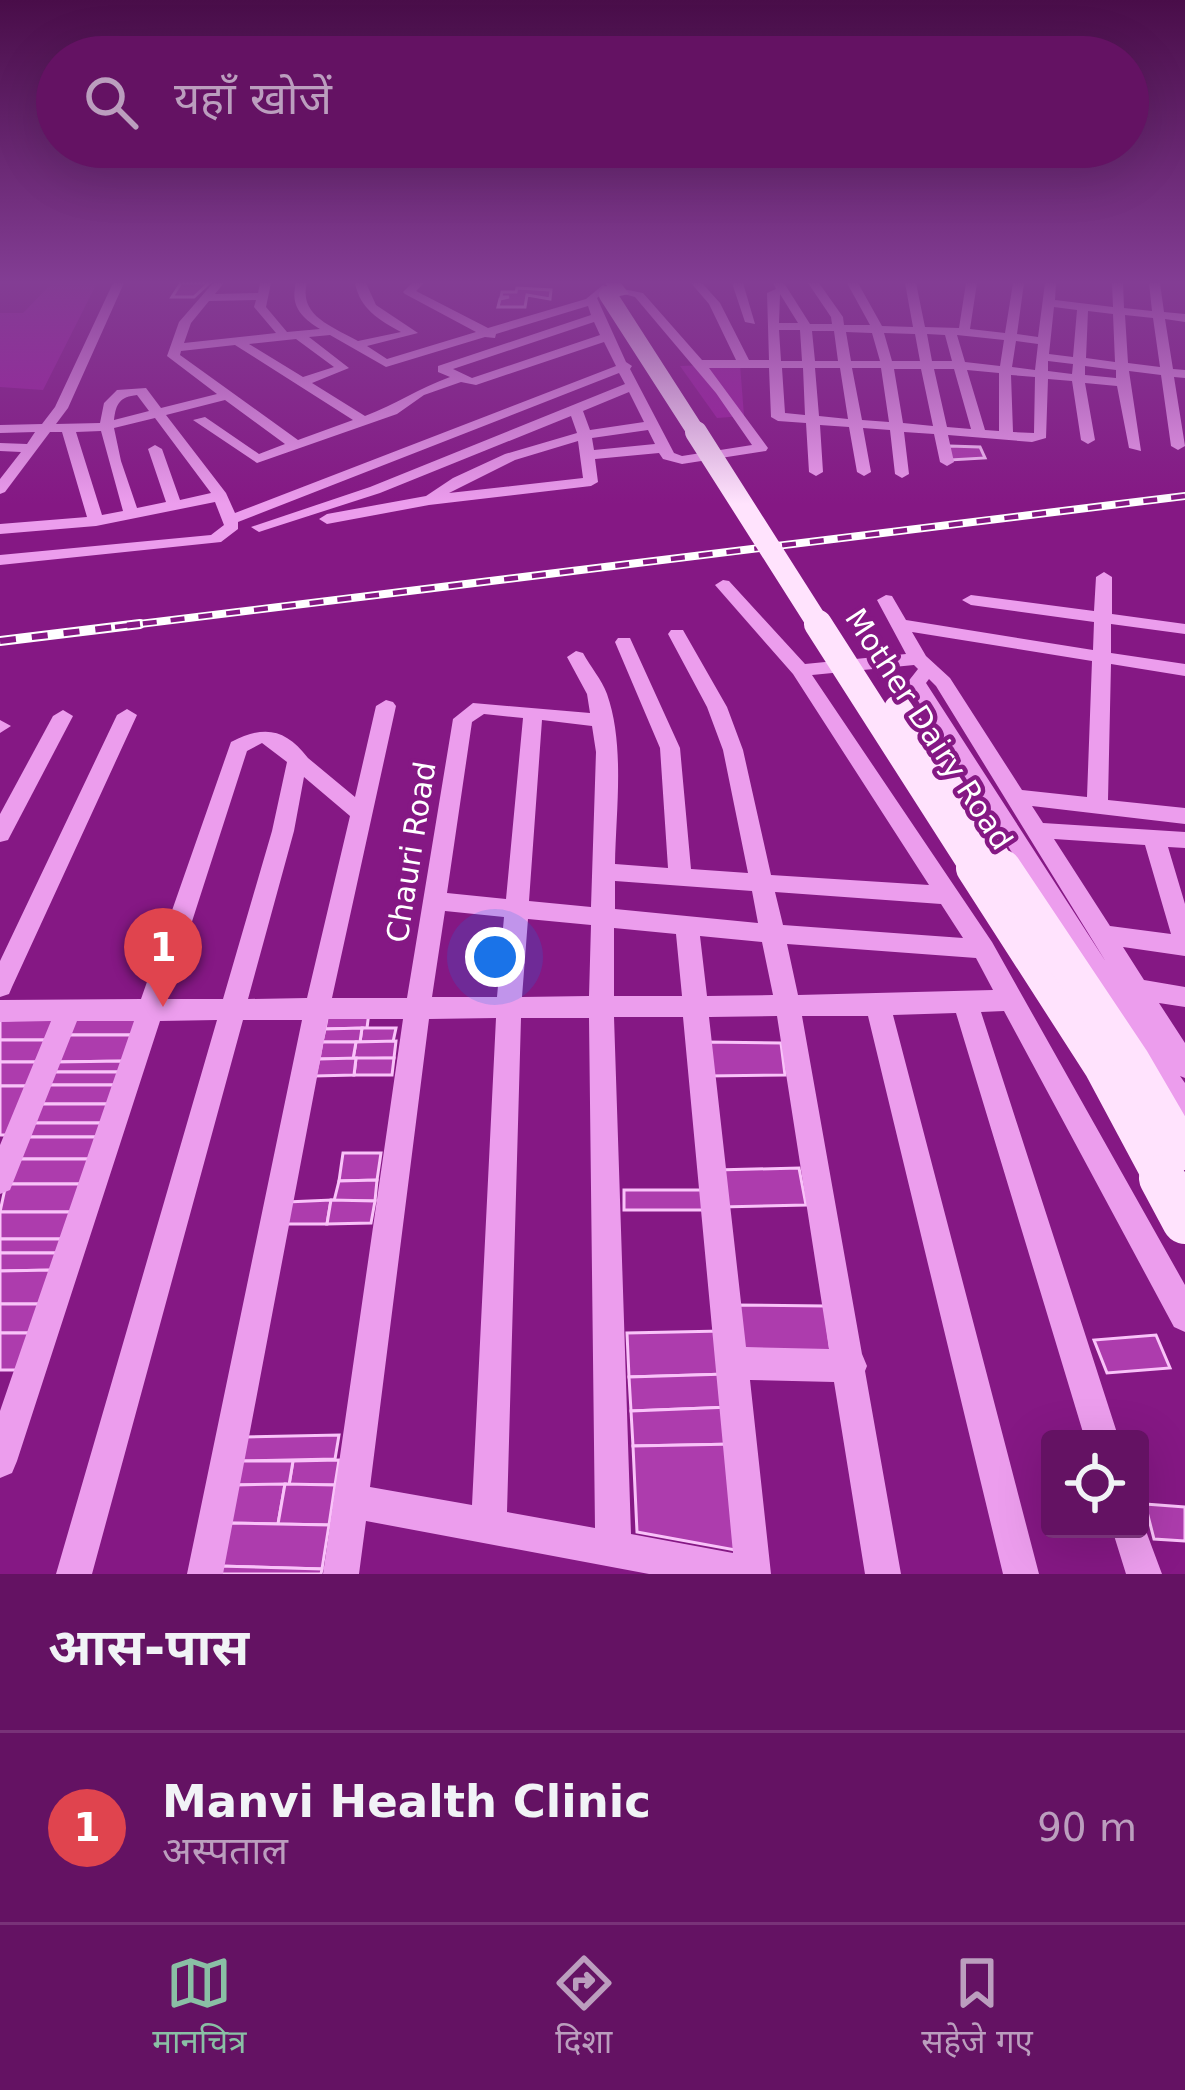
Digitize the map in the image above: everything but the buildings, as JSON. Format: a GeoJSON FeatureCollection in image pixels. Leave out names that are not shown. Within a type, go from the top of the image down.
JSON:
{"type":"FeatureCollection","features":[{"type":"Feature","properties":{"kind":"main road","name":"Mother Dairy Road"},"geometry":{"type":"LineString","coordinates":[[649,356],[1076,1027],[1185,1221]]}},
{"type":"Feature","properties":{"kind":"main road","name":"Mother Dairy Road"},"geometry":{"type":"LineString","coordinates":[[652,356],[1132,1061],[1185,1152]]}},
{"type":"Feature","properties":{"kind":"street"},"geometry":{"type":"LineString","coordinates":[[0,489],[6,473],[47,432],[84,356]]}},
{"type":"Feature","properties":{"kind":"street"},"geometry":{"type":"LineString","coordinates":[[176,356],[176,362],[297,446]]}},
{"type":"Feature","properties":{"kind":"street"},"geometry":{"type":"LineString","coordinates":[[260,356],[363,421]]}},
{"type":"Feature","properties":{"kind":"street"},"geometry":{"type":"LineString","coordinates":[[302,382],[343,368],[324,356]]}},
{"type":"Feature","properties":{"kind":"street"},"geometry":{"type":"LineString","coordinates":[[375,356],[386,363],[409,356]]}},
{"type":"Feature","properties":{"kind":"street"},"geometry":{"type":"LineString","coordinates":[[477,356],[442,369],[471,382],[547,356]]}},
{"type":"Feature","properties":{"kind":"street"},"geometry":{"type":"LineString","coordinates":[[530,356],[536,360]]}},
{"type":"Feature","properties":{"kind":"street"},"geometry":{"type":"LineString","coordinates":[[619,356],[649,426],[668,456],[682,460],[761,448],[690,356]]}},
{"type":"Feature","properties":{"kind":"street"},"geometry":{"type":"LineString","coordinates":[[742,356],[745,363]]}},
{"type":"Feature","properties":{"kind":"street"},"geometry":{"type":"LineString","coordinates":[[773,356],[777,416],[1006,436],[1041,435],[1042,357],[1185,374]]}},
{"type":"Feature","properties":{"kind":"street"},"geometry":{"type":"LineString","coordinates":[[808,356],[816,472]]}},
{"type":"Feature","properties":{"kind":"street"},"geometry":{"type":"LineString","coordinates":[[845,356],[864,472]]}},
{"type":"Feature","properties":{"kind":"street"},"geometry":{"type":"LineString","coordinates":[[884,356],[902,474]]}},
{"type":"Feature","properties":{"kind":"street"},"geometry":{"type":"LineString","coordinates":[[926,356],[947,462]]}},
{"type":"Feature","properties":{"kind":"street"},"geometry":{"type":"LineString","coordinates":[[958,356],[979,434]]}},
{"type":"Feature","properties":{"kind":"street"},"geometry":{"type":"LineString","coordinates":[[1006,436],[1007,356]]}},
{"type":"Feature","properties":{"kind":"street"},"geometry":{"type":"LineString","coordinates":[[1080,356],[1078,379],[1088,440]]}},
{"type":"Feature","properties":{"kind":"street"},"geometry":{"type":"LineString","coordinates":[[1123,356],[1123,383],[1136,448]]}},
{"type":"Feature","properties":{"kind":"street"},"geometry":{"type":"LineString","coordinates":[[1164,356],[1178,446]]}},
{"type":"Feature","properties":{"kind":"street"},"geometry":{"type":"LineString","coordinates":[[696,364],[958,365],[1123,383]]}},
{"type":"Feature","properties":{"kind":"street"},"geometry":{"type":"LineString","coordinates":[[230,520],[626,366]]}},
{"type":"Feature","properties":{"kind":"street"},"geometry":{"type":"LineString","coordinates":[[200,420],[251,458],[363,421],[457,379]]}},
{"type":"Feature","properties":{"kind":"street"},"geometry":{"type":"LineString","coordinates":[[260,527],[375,490],[630,387]]}},
{"type":"Feature","properties":{"kind":"street"},"geometry":{"type":"LineString","coordinates":[[0,560],[215,539],[230,531],[221,496],[155,416],[141,391],[126,390],[112,400],[104,427],[132,515]]}},
{"type":"Feature","properties":{"kind":"street"},"geometry":{"type":"LineString","coordinates":[[0,429],[47,432],[104,427],[224,395]]}},
{"type":"Feature","properties":{"kind":"street"},"geometry":{"type":"LineString","coordinates":[[327,519],[391,505],[586,484],[593,478],[575,410]]}},
{"type":"Feature","properties":{"kind":"street"},"geometry":{"type":"LineString","coordinates":[[429,500],[469,477],[584,433],[649,426]]}},
{"type":"Feature","properties":{"kind":"street"},"geometry":{"type":"LineString","coordinates":[[69,431],[96,521]]}},
{"type":"Feature","properties":{"kind":"street"},"geometry":{"type":"LineString","coordinates":[[0,447],[33,448]]}},
{"type":"Feature","properties":{"kind":"street"},"geometry":{"type":"LineString","coordinates":[[589,455],[662,448]]}},
{"type":"Feature","properties":{"kind":"street"},"geometry":{"type":"LineString","coordinates":[[155,449],[176,507]]}},
{"type":"Feature","properties":{"kind":"street"},"geometry":{"type":"LineString","coordinates":[[352,472],[391,505]]}},
{"type":"Feature","properties":{"kind":"street"},"geometry":{"type":"LineString","coordinates":[[0,529],[96,521],[221,496]]}},
{"type":"Feature","properties":{"kind":"street"},"geometry":{"type":"LineString","coordinates":[[1097,806],[1104,577]]}},
{"type":"Feature","properties":{"kind":"street"},"geometry":{"type":"LineString","coordinates":[[723,585],[800,670],[983,949],[1185,1316]]}},
{"type":"Feature","properties":{"kind":"street"},"geometry":{"type":"LineString","coordinates":[[886,600],[923,664],[943,682],[1185,1066]]}},
{"type":"Feature","properties":{"kind":"street"},"geometry":{"type":"LineString","coordinates":[[971,600],[1185,629]]}},
{"type":"Feature","properties":{"kind":"street"},"geometry":{"type":"LineString","coordinates":[[902,625],[1185,670]]}},
{"type":"Feature","properties":{"kind":"street"},"geometry":{"type":"LineString","coordinates":[[676,634],[718,707],[733,750],[788,1006],[883,1574]]}},
{"type":"Feature","properties":{"kind":"street"},"geometry":{"type":"LineString","coordinates":[[624,642],[670,748],[680,879]]}},
{"type":"Feature","properties":{"kind":"street"},"geometry":{"type":"LineString","coordinates":[[576,658],[596,694],[603,721],[602,1004],[613,1547]]}},
{"type":"Feature","properties":{"kind":"street"},"geometry":{"type":"LineString","coordinates":[[800,670],[923,664]]}},
{"type":"Feature","properties":{"kind":"street"},"geometry":{"type":"LineString","coordinates":[[923,664],[916,682],[1185,1107]]}},
{"type":"Feature","properties":{"kind":"street"},"geometry":{"type":"LineString","coordinates":[[206,1574],[317,1008],[386,706]]}},
{"type":"Feature","properties":{"kind":"street","name":"Chauri Road"},"geometry":{"type":"LineString","coordinates":[[341,1574],[418,1005],[463,719],[480,706],[533,712]]}},
{"type":"Feature","properties":{"kind":"street"},"geometry":{"type":"LineString","coordinates":[[489,1523],[509,1006],[533,712],[603,721]]}},
{"type":"Feature","properties":{"kind":"street"},"geometry":{"type":"LineString","coordinates":[[0,834],[63,716]]}},
{"type":"Feature","properties":{"kind":"street"},"geometry":{"type":"LineString","coordinates":[[0,987],[127,716]]}},
{"type":"Feature","properties":{"kind":"street"},"geometry":{"type":"LineString","coordinates":[[0,1461],[238,747],[260,736],[272,738],[361,814]]}},
{"type":"Feature","properties":{"kind":"street"},"geometry":{"type":"LineString","coordinates":[[74,1574],[283,831],[298,756]]}},
{"type":"Feature","properties":{"kind":"street"},"geometry":{"type":"LineString","coordinates":[[1012,796],[1185,816]]}},
{"type":"Feature","properties":{"kind":"street"},"geometry":{"type":"LineString","coordinates":[[1034,830],[1185,840]]}},
{"type":"Feature","properties":{"kind":"street"},"geometry":{"type":"LineString","coordinates":[[1102,935],[1185,945],[1154,838]]}},
{"type":"Feature","properties":{"kind":"street"},"geometry":{"type":"LineString","coordinates":[[604,872],[946,895]]}},
{"type":"Feature","properties":{"kind":"street"},"geometry":{"type":"LineString","coordinates":[[434,901],[983,949]]}},
{"type":"Feature","properties":{"kind":"street"},"geometry":{"type":"LineString","coordinates":[[351,1501],[751,1574],[687,926]]}},
{"type":"Feature","properties":{"kind":"street"},"geometry":{"type":"LineString","coordinates":[[1136,989],[1185,997]]}},
{"type":"Feature","properties":{"kind":"street"},"geometry":{"type":"LineString","coordinates":[[0,1011],[1010,1000]]}},
{"type":"Feature","properties":{"kind":"street"},"geometry":{"type":"LineString","coordinates":[[966,1004],[1099,1430]]}},
{"type":"Feature","properties":{"kind":"street"},"geometry":{"type":"LineString","coordinates":[[878,1005],[1021,1574]]}},
{"type":"Feature","properties":{"kind":"street"},"geometry":{"type":"LineString","coordinates":[[0,1180],[68,1011]]}},
{"type":"Feature","properties":{"kind":"street"},"geometry":{"type":"LineString","coordinates":[[733,1363],[851,1366]]}},
{"type":"Feature","properties":{"kind":"street"},"geometry":{"type":"LineString","coordinates":[[1133,1538],[1144,1574]]}},
{"type":"Feature","properties":{"kind":"shaded area"},"geometry":{"type":"Polygon","coordinates":[[[0,356],[60,356],[43,390],[0,387],[0,356]]]}},
{"type":"Feature","properties":{"kind":"shaded area"},"geometry":{"type":"Polygon","coordinates":[[[740,364],[744,416],[717,418],[680,366],[740,364]]]}},
{"type":"Feature","properties":{"kind":"railway"},"geometry":{"type":"LineString","coordinates":[[115,627],[1185,496]]}},
{"type":"Feature","properties":{"kind":"railway"},"geometry":{"type":"LineString","coordinates":[[0,641],[140,624]]}},
{"type":"Feature","properties":{"kind":"place","name":"Manvi Health Clinic"},"geometry":{"type":"Point","coordinates":[163,1007]}}]}
